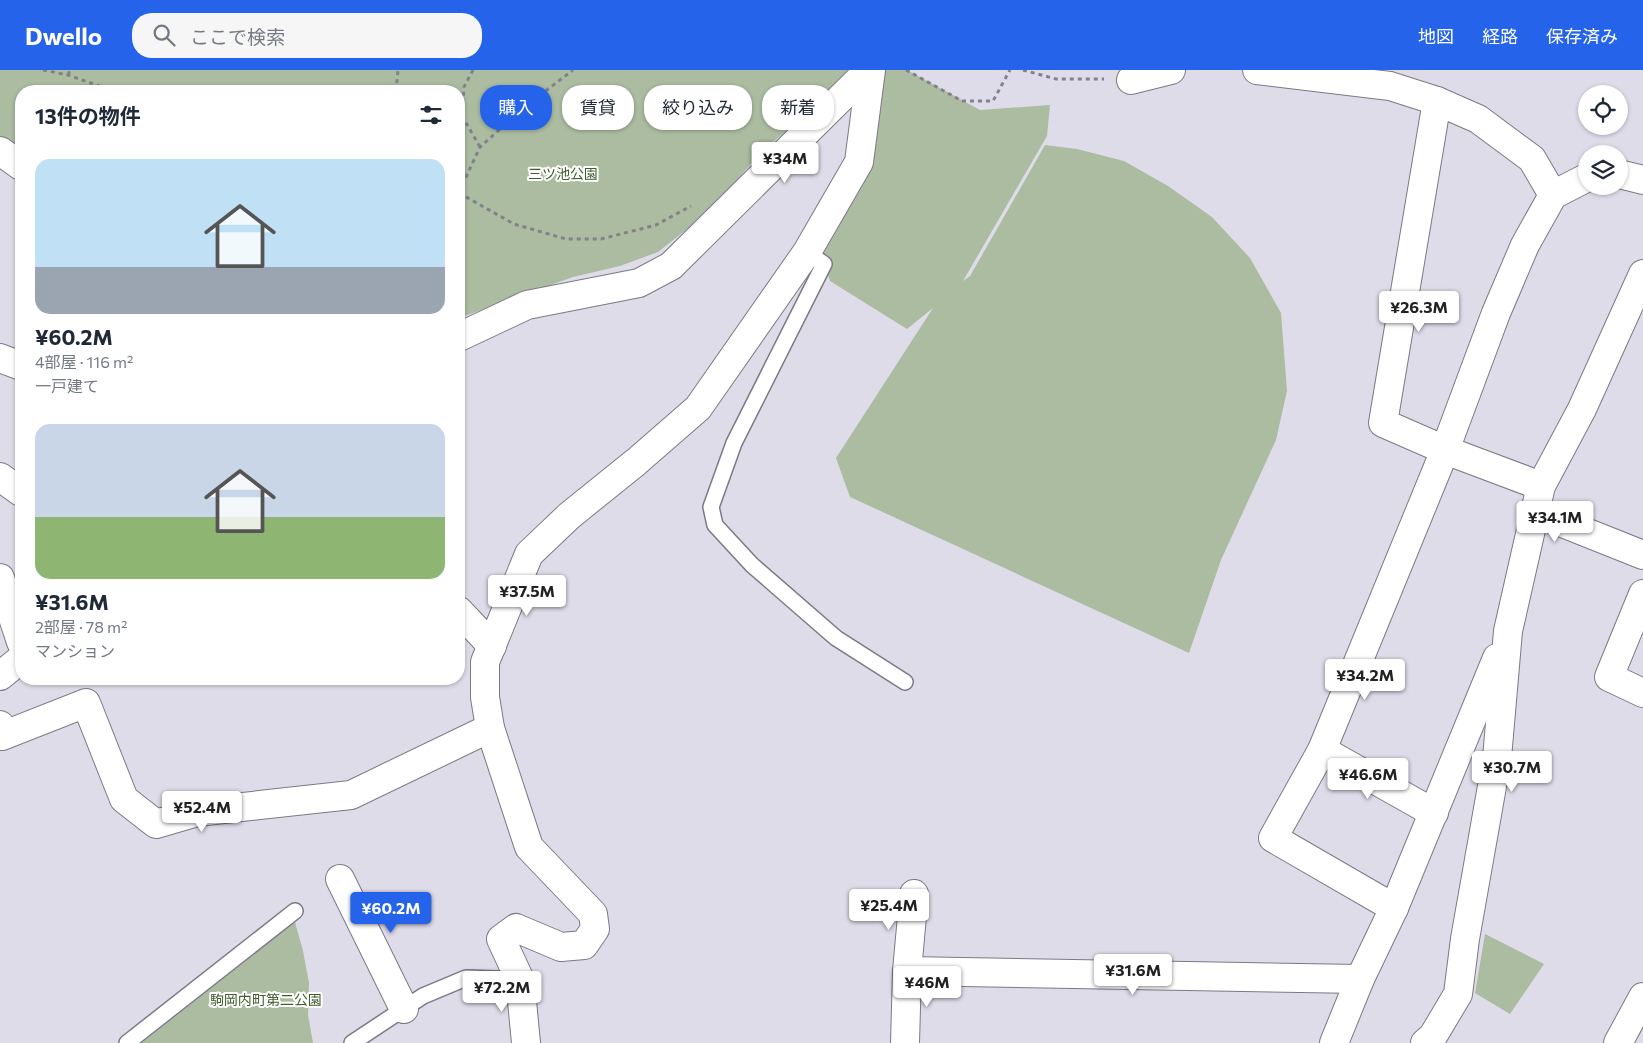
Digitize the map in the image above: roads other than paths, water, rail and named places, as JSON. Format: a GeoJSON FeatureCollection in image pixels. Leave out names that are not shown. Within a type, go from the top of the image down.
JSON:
{"type":"FeatureCollection","features":[{"type":"Feature","properties":{"kind":"street"},"geometry":{"type":"LineString","coordinates":[[526,1043],[520,980],[501,939],[516,928],[561,947],[584,945],[596,929],[593,914],[529,847],[490,728],[485,697],[485,662],[529,554],[569,516],[636,462],[698,408],[807,252],[859,162],[870,70]]}},
{"type":"Feature","properties":{"kind":"street"},"geometry":{"type":"LineString","coordinates":[[465,334],[527,305],[639,283],[671,266],[870,70]]}},
{"type":"Feature","properties":{"kind":"street"},"geometry":{"type":"LineString","coordinates":[[1131,80],[1171,70]]}},
{"type":"Feature","properties":{"kind":"street"},"geometry":{"type":"LineString","coordinates":[[1257,70],[1390,86],[1437,101],[1478,119],[1532,158],[1553,195]]}},
{"type":"Feature","properties":{"kind":"street"},"geometry":{"type":"LineString","coordinates":[[1437,101],[1383,423],[1445,450],[1643,555]]}},
{"type":"Feature","properties":{"kind":"street"},"geometry":{"type":"LineString","coordinates":[[0,151],[15,162]]}},
{"type":"Feature","properties":{"kind":"street"},"geometry":{"type":"LineString","coordinates":[[1628,176],[1643,180]]}},
{"type":"Feature","properties":{"kind":"street"},"geometry":{"type":"LineString","coordinates":[[1394,908],[1273,838],[1322,750],[1445,450],[1518,262],[1553,195],[1578,182]]}},
{"type":"Feature","properties":{"kind":"street"},"geometry":{"type":"LineString","coordinates":[[1425,1043],[1433,1036],[1458,994],[1465,939],[1497,758],[1508,631],[1538,499],[1582,409],[1643,274]]}},
{"type":"Feature","properties":{"kind":"street"},"geometry":{"type":"LineString","coordinates":[[0,358],[15,364]]}},
{"type":"Feature","properties":{"kind":"street"},"geometry":{"type":"LineString","coordinates":[[0,477],[15,488]]}},
{"type":"Feature","properties":{"kind":"street"},"geometry":{"type":"LineString","coordinates":[[0,578],[15,624]]}},
{"type":"Feature","properties":{"kind":"street"},"geometry":{"type":"LineString","coordinates":[[1643,594],[1609,677],[1643,692]]}},
{"type":"Feature","properties":{"kind":"street"},"geometry":{"type":"LineString","coordinates":[[465,617],[492,646]]}},
{"type":"Feature","properties":{"kind":"street"},"geometry":{"type":"LineString","coordinates":[[1334,1043],[1360,978],[1394,908],[1508,631]]}},
{"type":"Feature","properties":{"kind":"street"},"geometry":{"type":"LineString","coordinates":[[0,676],[15,664]]}},
{"type":"Feature","properties":{"kind":"street"},"geometry":{"type":"LineString","coordinates":[[0,725],[2,736],[86,703],[124,800],[156,824],[197,812],[350,795],[490,728]]}},
{"type":"Feature","properties":{"kind":"street"},"geometry":{"type":"LineString","coordinates":[[1322,750],[1434,813]]}},
{"type":"Feature","properties":{"kind":"street"},"geometry":{"type":"LineString","coordinates":[[340,879],[404,1009]]}},
{"type":"Feature","properties":{"kind":"street"},"geometry":{"type":"LineString","coordinates":[[905,1043],[907,971],[914,894]]}},
{"type":"Feature","properties":{"kind":"street"},"geometry":{"type":"LineString","coordinates":[[907,971],[1360,978]]}},
{"type":"Feature","properties":{"kind":"street"},"geometry":{"type":"LineString","coordinates":[[1618,1043],[1640,1010]]}},
{"type":"Feature","properties":{"kind":"lane"},"geometry":{"type":"LineString","coordinates":[[807,252],[824,264],[734,443],[711,507],[715,525],[752,564],[836,638],[905,682]]}},
{"type":"Feature","properties":{"kind":"lane"},"geometry":{"type":"LineString","coordinates":[[127,1043],[295,911]]}},
{"type":"Feature","properties":{"kind":"lane"},"geometry":{"type":"LineString","coordinates":[[352,1043],[423,996],[466,978],[520,980]]}},
{"type":"Feature","properties":{"kind":"park label","name":"三ツ池公園"},"geometry":{"type":"Point","coordinates":[563,173]}},
{"type":"Feature","properties":{"kind":"park label","name":"駒岡内町第二公園"},"geometry":{"type":"Point","coordinates":[266,999]}}]}
